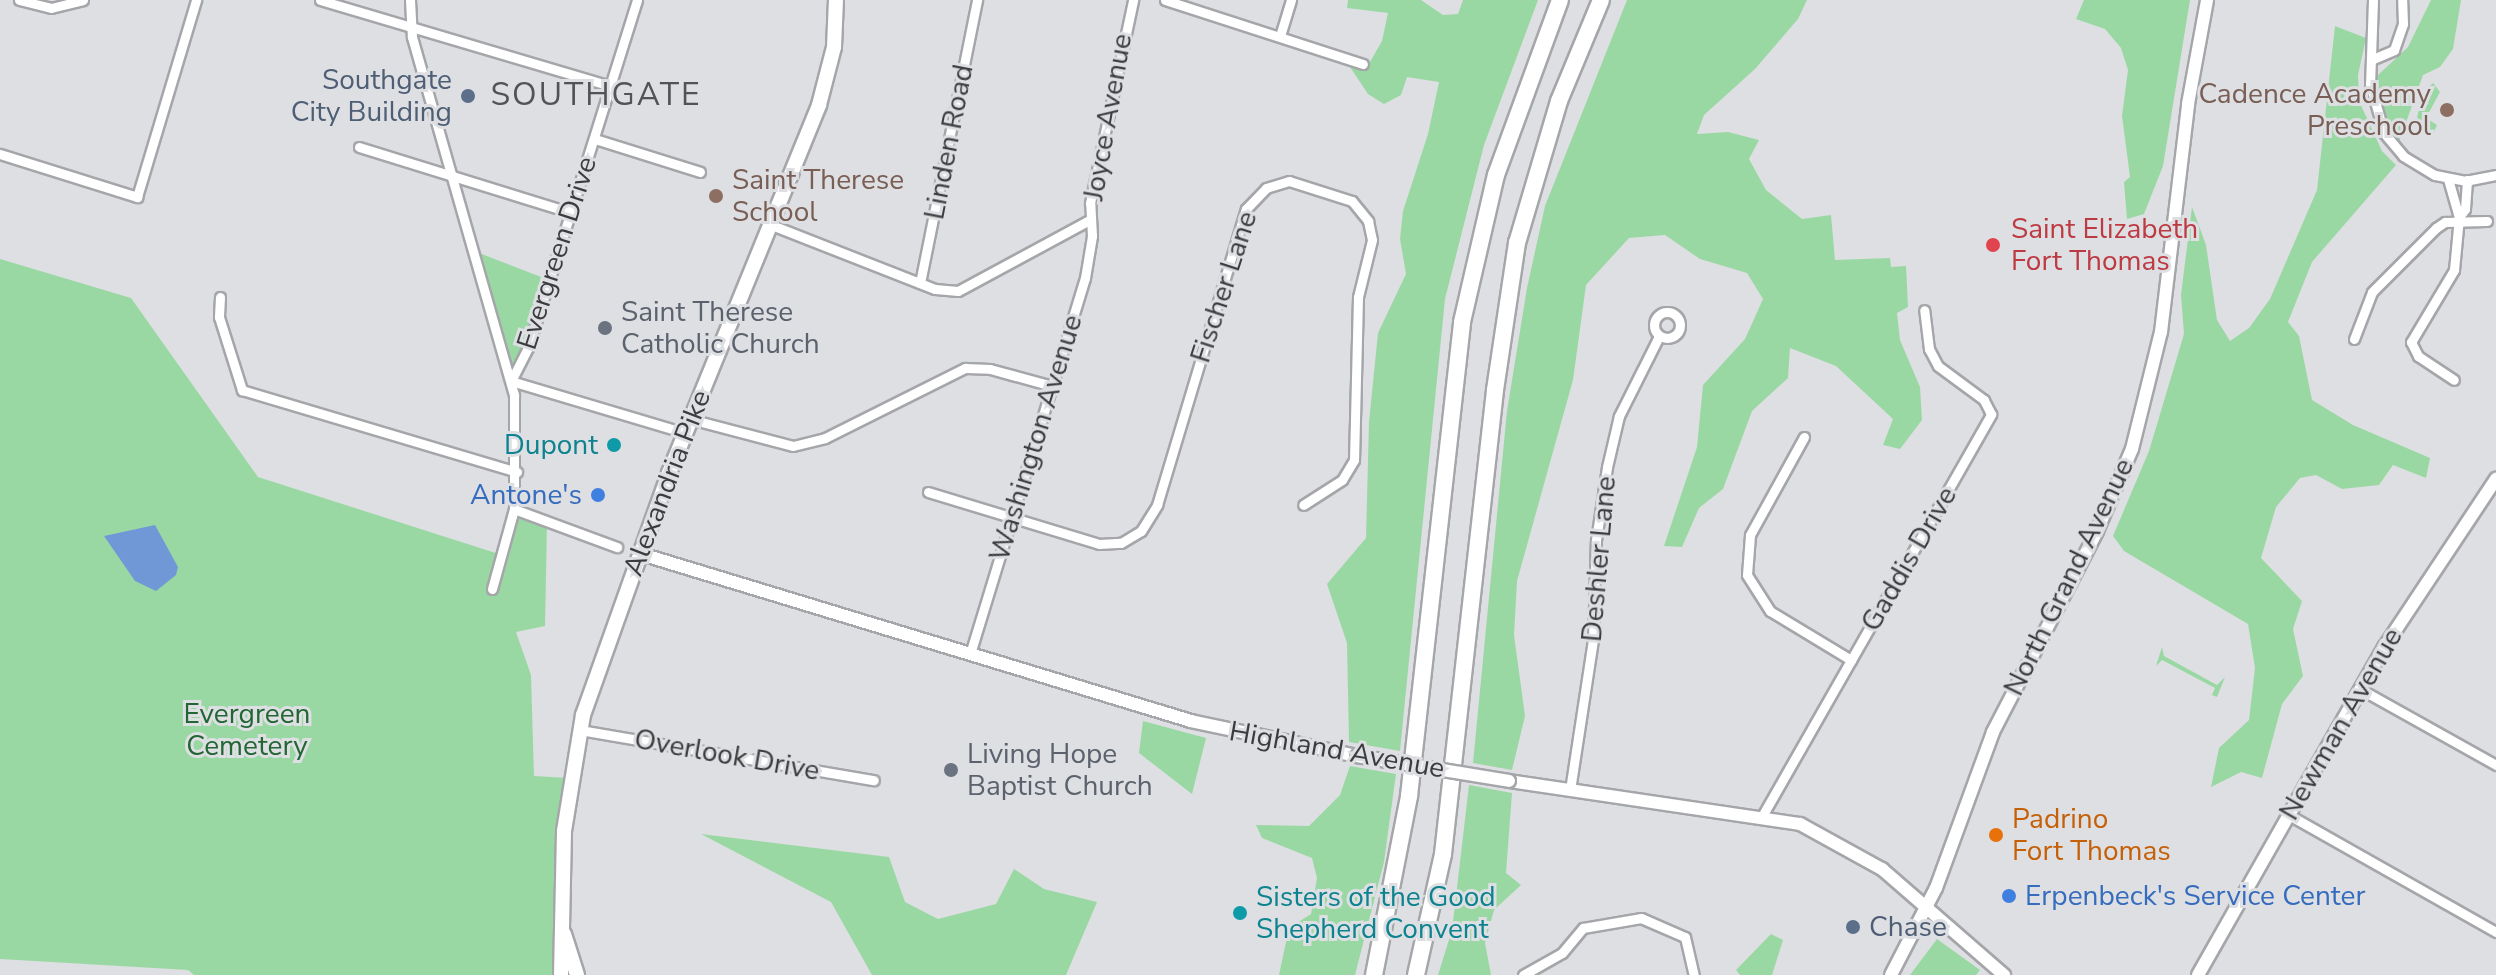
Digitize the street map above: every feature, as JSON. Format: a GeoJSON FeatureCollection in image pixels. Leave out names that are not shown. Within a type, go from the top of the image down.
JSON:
{"type":"FeatureCollection","features":[{"type":"Feature","properties":{"kind":"highway"},"geometry":{"type":"LineString","coordinates":[[1374,975],[1403,844],[1462,322],[1496,175],[1560,0]]}},
{"type":"Feature","properties":{"kind":"highway"},"geometry":{"type":"LineString","coordinates":[[1416,975],[1443,854],[1495,390],[1517,243],[1559,101],[1601,0]]}},
{"type":"Feature","properties":{"kind":"main road","name":"Alexandria Pike"},"geometry":{"type":"LineString","coordinates":[[561,975],[564,831],[580,730],[597,667],[635,552],[828,78],[836,0]]}},
{"type":"Feature","properties":{"kind":"main road","name":"Alexandria Pike"},"geometry":{"type":"LineString","coordinates":[[564,933],[577,975]]}},
{"type":"Feature","properties":{"kind":"street"},"geometry":{"type":"LineString","coordinates":[[19,0],[51,8],[83,0]]}},
{"type":"Feature","properties":{"kind":"street"},"geometry":{"type":"LineString","coordinates":[[0,154],[137,197],[196,0]]}},
{"type":"Feature","properties":{"kind":"street"},"geometry":{"type":"LineString","coordinates":[[320,0],[611,86]]}},
{"type":"Feature","properties":{"kind":"street"},"geometry":{"type":"LineString","coordinates":[[410,0],[410,27],[511,381],[688,426],[793,446],[825,438],[965,368],[990,369],[1052,386]]}},
{"type":"Feature","properties":{"kind":"street","name":"Evergreen Drive"},"geometry":{"type":"LineString","coordinates":[[492,589],[514,509],[517,472],[511,381],[528,348],[637,0]]}},
{"type":"Feature","properties":{"kind":"street","name":"Linden Road"},"geometry":{"type":"LineString","coordinates":[[920,283],[977,0]]}},
{"type":"Feature","properties":{"kind":"street","name":"Joyce Avenue"},"geometry":{"type":"LineString","coordinates":[[769,224],[920,283],[958,291],[1091,219],[1102,135],[1133,0]]}},
{"type":"Feature","properties":{"kind":"street"},"geometry":{"type":"LineString","coordinates":[[1165,0],[1363,64]]}},
{"type":"Feature","properties":{"kind":"street"},"geometry":{"type":"LineString","coordinates":[[1280,36],[1291,0]]}},
{"type":"Feature","properties":{"kind":"street","name":"North Grand Avenue"},"geometry":{"type":"LineString","coordinates":[[1891,975],[1928,907],[1993,732],[2097,531],[2132,449],[2161,332],[2186,119],[2207,0]]}},
{"type":"Feature","properties":{"kind":"street"},"geometry":{"type":"LineString","coordinates":[[2373,0],[2371,101],[2384,133],[2403,156],[2448,179],[2467,180],[2496,175]]}},
{"type":"Feature","properties":{"kind":"street"},"geometry":{"type":"LineString","coordinates":[[2373,59],[2394,50],[2403,24],[2402,0]]}},
{"type":"Feature","properties":{"kind":"street"},"geometry":{"type":"LineString","coordinates":[[595,139],[700,172]]}},
{"type":"Feature","properties":{"kind":"street"},"geometry":{"type":"LineString","coordinates":[[359,147],[572,213]]}},
{"type":"Feature","properties":{"kind":"street"},"geometry":{"type":"LineString","coordinates":[[2448,179],[2459,219],[2454,270],[2411,342],[2418,356],[2454,380]]}},
{"type":"Feature","properties":{"kind":"street"},"geometry":{"type":"LineString","coordinates":[[2459,219],[2465,209],[2467,180]]}},
{"type":"Feature","properties":{"kind":"street","name":"Fischer Lane"},"geometry":{"type":"LineString","coordinates":[[928,492],[1099,544],[1121,543],[1146,527],[1157,505],[1246,209],[1266,188],[1289,181],[1352,201],[1368,221],[1372,240],[1358,297],[1354,460],[1342,480],[1303,505]]}},
{"type":"Feature","properties":{"kind":"street","name":"Washington Avenue"},"geometry":{"type":"LineString","coordinates":[[970,654],[1085,278],[1091,219]]}},
{"type":"Feature","properties":{"kind":"street"},"geometry":{"type":"LineString","coordinates":[[2354,339],[2372,292],[2436,228],[2459,219],[2487,221]]}},
{"type":"Feature","properties":{"kind":"street"},"geometry":{"type":"LineString","coordinates":[[220,297],[219,317],[242,390],[517,472]]}},
{"type":"Feature","properties":{"kind":"street","name":"Gaddis Drive"},"geometry":{"type":"LineString","coordinates":[[1761,818],[1991,414],[1984,400],[1938,366],[1929,349],[1924,310]]}},
{"type":"Feature","properties":{"kind":"street","name":"Deshler Lane"},"geometry":{"type":"LineString","coordinates":[[1570,790],[1591,653],[1596,540],[1608,464],[1619,416],[1659,336]]}},
{"type":"Feature","properties":{"kind":"street"},"geometry":{"type":"LineString","coordinates":[[1804,437],[1750,535],[1746,569],[1756,595],[1770,611],[1851,660]]}},
{"type":"Feature","properties":{"kind":"street","name":"Newman Avenue"},"geometry":{"type":"LineString","coordinates":[[2198,975],[2413,602],[2496,479]]}},
{"type":"Feature","properties":{"kind":"street"},"geometry":{"type":"LineString","coordinates":[[514,509],[617,547]]}},
{"type":"Feature","properties":{"kind":"street","name":"Highland Avenue"},"geometry":{"type":"LineString","coordinates":[[635,552],[1191,721],[1357,756],[1800,824],[1848,847],[1928,907],[2004,975]]}},
{"type":"Feature","properties":{"kind":"street"},"geometry":{"type":"LineString","coordinates":[[2362,690],[2496,765]]}},
{"type":"Feature","properties":{"kind":"street","name":"Overlook Drive"},"geometry":{"type":"LineString","coordinates":[[580,730],[874,780]]}},
{"type":"Feature","properties":{"kind":"street"},"geometry":{"type":"LineString","coordinates":[[2289,815],[2496,932]]}},
{"type":"Feature","properties":{"kind":"street"},"geometry":{"type":"LineString","coordinates":[[1523,975],[1562,953],[1583,928],[1641,918],[1685,937],[1694,975]]}},
{"type":"Feature","properties":{"kind":"green space"},"geometry":{"type":"Polygon","coordinates":[[[1348,0],[1421,0],[1443,15],[1458,14],[1463,0],[1538,0],[1484,145],[1445,299],[1400,751],[1349,742],[1347,643],[1327,584],[1366,538],[1369,422],[1378,333],[1406,274],[1400,239],[1403,211],[1428,134],[1439,82],[1407,77],[1401,95],[1384,104],[1368,94],[1348,64],[1366,69],[1382,41],[1388,13],[1347,8],[1348,0]]]}},
{"type":"Feature","properties":{"kind":"green space"},"geometry":{"type":"Polygon","coordinates":[[[1627,0],[1807,0],[1798,19],[1755,69],[1704,115],[1697,134],[1728,132],[1759,140],[1749,159],[1766,190],[1802,219],[1831,215],[1835,260],[1890,258],[1891,267],[1906,266],[1908,307],[1897,313],[1900,340],[1920,387],[1922,420],[1900,449],[1883,445],[1893,419],[1836,366],[1790,348],[1788,378],[1752,411],[1723,489],[1699,508],[1682,547],[1664,546],[1697,447],[1703,385],[1745,339],[1763,299],[1747,273],[1700,259],[1665,235],[1629,238],[1586,285],[1573,380],[1517,581],[1514,635],[1525,716],[1512,770],[1473,763],[1507,411],[1527,288],[1545,206],[1627,0]]]}},
{"type":"Feature","properties":{"kind":"green space"},"geometry":{"type":"Polygon","coordinates":[[[2084,0],[2190,0],[2163,166],[2144,214],[2127,219],[2124,182],[2130,177],[2122,116],[2128,70],[2121,48],[2105,29],[2076,19],[2084,0]]]}},
{"type":"Feature","properties":{"kind":"green space"},"geometry":{"type":"Polygon","coordinates":[[[2431,0],[2461,0],[2453,49],[2440,67],[2423,75],[2399,142],[2383,115],[2377,76],[2408,47],[2431,0]]]}},
{"type":"Feature","properties":{"kind":"green space"},"geometry":{"type":"Polygon","coordinates":[[[2335,26],[2366,38],[2358,75],[2359,101],[2382,151],[2396,165],[2312,262],[2288,322],[2299,336],[2312,400],[2353,425],[2430,458],[2426,478],[2393,465],[2379,485],[2342,489],[2316,475],[2300,478],[2276,507],[2261,558],[2302,601],[2293,629],[2303,676],[2282,704],[2262,778],[2241,772],[2211,787],[2219,748],[2249,720],[2255,668],[2248,624],[2124,551],[2113,536],[2149,451],[2184,334],[2181,295],[2192,207],[2206,245],[2217,320],[2230,341],[2249,328],[2270,299],[2317,190],[2335,26]]]}},
{"type":"Feature","properties":{"kind":"green space"},"geometry":{"type":"Polygon","coordinates":[[[2433,83],[2440,92],[2426,118],[2437,125],[2432,136],[2416,123],[2422,94],[2433,83]]]}},
{"type":"Feature","properties":{"kind":"green space"},"geometry":{"type":"Polygon","coordinates":[[[474,251],[549,280],[511,381],[474,251]]]}},
{"type":"Feature","properties":{"kind":"green space","name":"Evergreen Cemetery"},"geometry":{"type":"Polygon","coordinates":[[[0,259],[131,298],[258,477],[502,555],[514,509],[547,523],[545,626],[516,632],[531,675],[534,776],[569,778],[561,975],[194,975],[188,970],[0,959],[0,259]]]}},
{"type":"Feature","properties":{"kind":"green space"},"geometry":{"type":"Polygon","coordinates":[[[2162,647],[2164,656],[2217,685],[2225,677],[2217,697],[2212,695],[2215,688],[2162,660],[2156,666],[2162,647]]]}},
{"type":"Feature","properties":{"kind":"green space"},"geometry":{"type":"Polygon","coordinates":[[[1143,721],[1206,738],[1192,794],[1139,753],[1143,721]]]}},
{"type":"Feature","properties":{"kind":"green space"},"geometry":{"type":"Polygon","coordinates":[[[1350,766],[1396,774],[1384,862],[1355,975],[1279,975],[1289,928],[1311,914],[1317,878],[1312,858],[1262,838],[1256,825],[1309,826],[1340,795],[1350,766]]]}},
{"type":"Feature","properties":{"kind":"green space"},"geometry":{"type":"Polygon","coordinates":[[[1469,785],[1512,793],[1506,873],[1521,885],[1494,910],[1485,943],[1491,975],[1438,975],[1452,930],[1469,785]]]}},
{"type":"Feature","properties":{"kind":"green space"},"geometry":{"type":"Polygon","coordinates":[[[701,834],[889,857],[905,902],[938,919],[996,904],[1014,869],[1044,889],[1097,902],[1066,975],[872,975],[831,902],[701,834]]]}},
{"type":"Feature","properties":{"kind":"green space"},"geometry":{"type":"Polygon","coordinates":[[[1771,934],[1783,940],[1772,975],[1740,975],[1736,970],[1771,934]]]}},
{"type":"Feature","properties":{"kind":"green space"},"geometry":{"type":"Polygon","coordinates":[[[1937,939],[1980,970],[1976,975],[1910,975],[1937,939]]]}},
{"type":"Feature","properties":{"kind":"water"},"geometry":{"type":"Polygon","coordinates":[[[155,525],[178,567],[176,575],[156,591],[135,581],[104,536],[155,525]]]}},
{"type":"Feature","properties":{"kind":"place","name":"Southgate City Building"},"geometry":{"type":"Point","coordinates":[468,96]}},
{"type":"Feature","properties":{"kind":"place","name":"Cadence Academy Preschool"},"geometry":{"type":"Point","coordinates":[2447,110]}},
{"type":"Feature","properties":{"kind":"place","name":"Saint Therese School"},"geometry":{"type":"Point","coordinates":[716,196]}},
{"type":"Feature","properties":{"kind":"place","name":"Saint Elizabeth Fort Thomas"},"geometry":{"type":"Point","coordinates":[1993,245]}},
{"type":"Feature","properties":{"kind":"place","name":"Saint Therese Catholic Church"},"geometry":{"type":"Point","coordinates":[605,328]}},
{"type":"Feature","properties":{"kind":"place","name":"Dupont"},"geometry":{"type":"Point","coordinates":[614,445]}},
{"type":"Feature","properties":{"kind":"place","name":"Antone's"},"geometry":{"type":"Point","coordinates":[598,495]}},
{"type":"Feature","properties":{"kind":"place","name":"Living Hope Baptist Church"},"geometry":{"type":"Point","coordinates":[951,770]}},
{"type":"Feature","properties":{"kind":"place","name":"Padrino Fort Thomas"},"geometry":{"type":"Point","coordinates":[1996,835]}},
{"type":"Feature","properties":{"kind":"place","name":"Erpenbeck's Service Center"},"geometry":{"type":"Point","coordinates":[2009,896]}},
{"type":"Feature","properties":{"kind":"place","name":"Sisters of the Good Shepherd Convent"},"geometry":{"type":"Point","coordinates":[1240,913]}},
{"type":"Feature","properties":{"kind":"place","name":"Chase"},"geometry":{"type":"Point","coordinates":[1853,927]}},
{"type":"Feature","properties":{"kind":"district","name":"SOUTHGATE"},"geometry":{"type":"Point","coordinates":[596,95]}}]}
